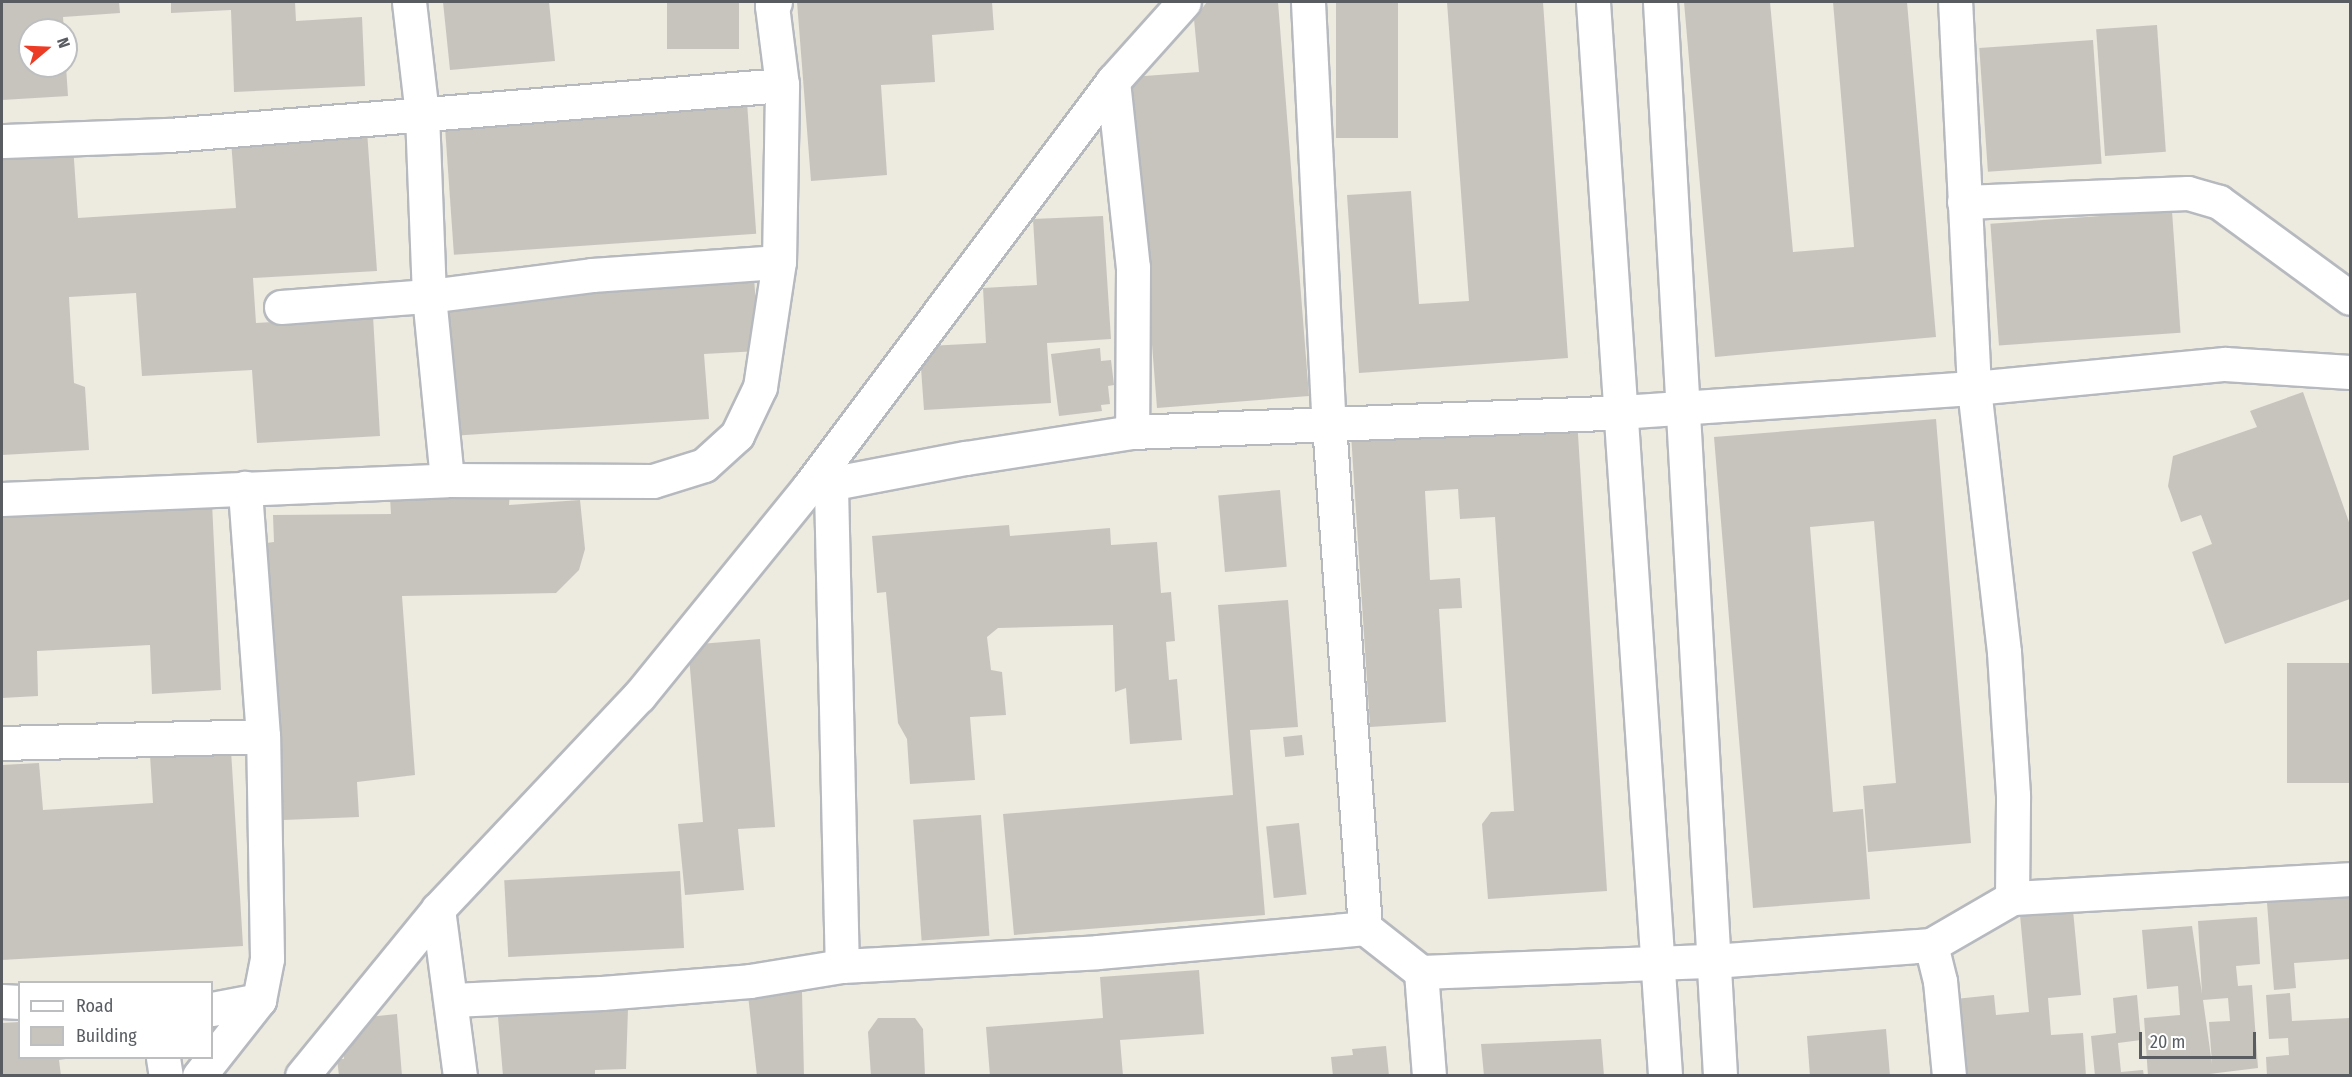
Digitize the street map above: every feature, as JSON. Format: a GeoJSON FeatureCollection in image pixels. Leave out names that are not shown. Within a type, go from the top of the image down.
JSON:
{"type":"FeatureCollection","features":[{"type":"Feature","properties":{"kind":"street"},"geometry":{"type":"LineString","coordinates":[[409,2],[422,114],[429,296],[447,480]]}},
{"type":"Feature","properties":{"kind":"street"},"geometry":{"type":"LineString","coordinates":[[2,499],[447,480],[654,481],[704,465],[737,435],[760,387],[779,262],[782,85],[772,6],[776,2]]}},
{"type":"Feature","properties":{"kind":"street"},"geometry":{"type":"LineString","coordinates":[[302,1076],[438,909],[639,696],[820,487],[1113,81],[1184,2]]}},
{"type":"Feature","properties":{"kind":"street"},"geometry":{"type":"LineString","coordinates":[[1308,2],[1329,424],[1365,928]]}},
{"type":"Feature","properties":{"kind":"street"},"geometry":{"type":"LineString","coordinates":[[1593,2],[1665,1076]]}},
{"type":"Feature","properties":{"kind":"street"},"geometry":{"type":"LineString","coordinates":[[1659,2],[1720,1076]]}},
{"type":"Feature","properties":{"kind":"street"},"geometry":{"type":"LineString","coordinates":[[1955,2],[1974,388],[2004,652],[2013,795],[2012,898]]}},
{"type":"Feature","properties":{"kind":"street"},"geometry":{"type":"LineString","coordinates":[[1113,81],[1133,267],[1132,432]]}},
{"type":"Feature","properties":{"kind":"street"},"geometry":{"type":"LineString","coordinates":[[2,141],[169,135],[782,85]]}},
{"type":"Feature","properties":{"kind":"street"},"geometry":{"type":"LineString","coordinates":[[1964,202],[2188,193],[2219,202],[2350,298]]}},
{"type":"Feature","properties":{"kind":"street"},"geometry":{"type":"LineString","coordinates":[[281,307],[429,296],[592,275],[779,262]]}},
{"type":"Feature","properties":{"kind":"street"},"geometry":{"type":"LineString","coordinates":[[820,487],[966,458],[1132,432],[1620,412],[1681,406],[1974,388],[2225,364],[2350,372]]}},
{"type":"Feature","properties":{"kind":"street"},"geometry":{"type":"LineString","coordinates":[[820,487],[842,966]]}},
{"type":"Feature","properties":{"kind":"street"},"geometry":{"type":"LineString","coordinates":[[213,1058],[259,1000],[268,939],[263,736],[245,488]]}},
{"type":"Feature","properties":{"kind":"street"},"geometry":{"type":"LineString","coordinates":[[2,743],[263,736]]}},
{"type":"Feature","properties":{"kind":"street"},"geometry":{"type":"LineString","coordinates":[[453,1000],[750,981],[842,966],[1098,952],[1365,928],[1421,972],[1713,961],[1932,945],[2012,898],[2350,879]]}},
{"type":"Feature","properties":{"kind":"street"},"geometry":{"type":"LineString","coordinates":[[438,909],[453,1000],[460,1076]]}},
{"type":"Feature","properties":{"kind":"street"},"geometry":{"type":"LineString","coordinates":[[1932,945],[1941,981],[1949,1076]]}},
{"type":"Feature","properties":{"kind":"street"},"geometry":{"type":"LineString","coordinates":[[1421,972],[1429,1076]]}},
{"type":"Feature","properties":{"kind":"street"},"geometry":{"type":"LineString","coordinates":[[213,1009],[259,1000]]}},
{"type":"Feature","properties":{"kind":"street"},"geometry":{"type":"LineString","coordinates":[[2,1001],[18,1002]]}},
{"type":"Feature","properties":{"kind":"street"},"geometry":{"type":"LineString","coordinates":[[163,1059],[166,1076]]}},
{"type":"Feature","properties":{"kind":"street"},"geometry":{"type":"LineString","coordinates":[[199,1076],[212,1059]]}},
{"type":"Feature","properties":{"kind":"building"},"geometry":{"type":"Polygon","coordinates":[[[2,2],[119,2],[120,13],[63,18],[18,18],[18,78],[67,78],[68,96],[2,100],[2,2]]]}},
{"type":"Feature","properties":{"kind":"building"},"geometry":{"type":"Polygon","coordinates":[[[171,2],[295,2],[296,21],[362,17],[365,86],[234,92],[231,10],[171,13],[171,2]]]}},
{"type":"Feature","properties":{"kind":"building"},"geometry":{"type":"Polygon","coordinates":[[[443,2],[549,2],[555,61],[450,70],[443,2]]]}},
{"type":"Feature","properties":{"kind":"building"},"geometry":{"type":"Polygon","coordinates":[[[667,2],[739,2],[739,49],[667,49],[667,2]]]}},
{"type":"Feature","properties":{"kind":"building"},"geometry":{"type":"Polygon","coordinates":[[[797,2],[992,2],[994,30],[932,35],[935,82],[881,85],[887,175],[811,181],[797,2]]]}},
{"type":"Feature","properties":{"kind":"building"},"geometry":{"type":"Polygon","coordinates":[[[1207,2],[1278,2],[1309,396],[1157,408],[1131,77],[1199,72],[1194,19],[1207,2]]]}},
{"type":"Feature","properties":{"kind":"building"},"geometry":{"type":"Polygon","coordinates":[[[1336,2],[1398,2],[1398,138],[1336,138],[1336,2]]]}},
{"type":"Feature","properties":{"kind":"building"},"geometry":{"type":"Polygon","coordinates":[[[1447,2],[1543,2],[1568,358],[1359,373],[1347,195],[1411,191],[1419,304],[1469,301],[1447,2]]]}},
{"type":"Feature","properties":{"kind":"building"},"geometry":{"type":"Polygon","coordinates":[[[1684,2],[1770,2],[1793,252],[1854,247],[1833,2],[1907,2],[1936,337],[1715,357],[1684,2]]]}},
{"type":"Feature","properties":{"kind":"building"},"geometry":{"type":"Polygon","coordinates":[[[2157,25],[2166,152],[2105,156],[2096,29],[2157,25]]]}},
{"type":"Feature","properties":{"kind":"building"},"geometry":{"type":"Polygon","coordinates":[[[2093,40],[2102,164],[1988,172],[1979,48],[2093,40]]]}},
{"type":"Feature","properties":{"kind":"building"},"geometry":{"type":"Polygon","coordinates":[[[747,102],[756,234],[454,255],[445,123],[747,102]]]}},
{"type":"Feature","properties":{"kind":"building"},"geometry":{"type":"Polygon","coordinates":[[[367,131],[377,271],[253,278],[256,323],[373,316],[380,436],[257,443],[252,370],[142,376],[136,293],[69,297],[74,383],[85,387],[89,450],[2,455],[2,149],[73,145],[78,218],[236,208],[231,140],[367,131]]]}},
{"type":"Feature","properties":{"kind":"building"},"geometry":{"type":"Polygon","coordinates":[[[2172,211],[2181,333],[1999,345],[1990,224],[2172,211]]]}},
{"type":"Feature","properties":{"kind":"building"},"geometry":{"type":"Polygon","coordinates":[[[1103,216],[1111,339],[1047,343],[1051,403],[924,410],[920,354],[928,346],[986,343],[983,288],[1037,285],[1033,219],[1103,216]]]}},
{"type":"Feature","properties":{"kind":"building"},"geometry":{"type":"Polygon","coordinates":[[[754,277],[759,351],[704,354],[709,419],[451,436],[442,298],[754,277]]]}},
{"type":"Feature","properties":{"kind":"building"},"geometry":{"type":"Polygon","coordinates":[[[1100,348],[1101,361],[1111,360],[1114,385],[1108,386],[1110,404],[1101,405],[1102,411],[1059,416],[1051,354],[1100,348]]]}},
{"type":"Feature","properties":{"kind":"building"},"geometry":{"type":"Polygon","coordinates":[[[2303,392],[2350,525],[2350,599],[2225,644],[2192,552],[2212,544],[2201,515],[2181,522],[2168,486],[2173,456],[2257,427],[2250,411],[2303,392]]]}},
{"type":"Feature","properties":{"kind":"building"},"geometry":{"type":"Polygon","coordinates":[[[1577,419],[1607,891],[1488,899],[1482,824],[1491,812],[1514,811],[1495,517],[1460,519],[1458,489],[1425,491],[1430,580],[1460,578],[1462,608],[1439,609],[1446,722],[1370,727],[1351,434],[1577,419]]]}},
{"type":"Feature","properties":{"kind":"building"},"geometry":{"type":"Polygon","coordinates":[[[1936,419],[1971,843],[1868,852],[1863,786],[1896,783],[1874,521],[1810,527],[1833,812],[1863,809],[1870,899],[1753,908],[1714,437],[1936,419]]]}},
{"type":"Feature","properties":{"kind":"building"},"geometry":{"type":"Polygon","coordinates":[[[1280,490],[1287,567],[1225,572],[1218,495],[1280,490]]]}},
{"type":"Feature","properties":{"kind":"building"},"geometry":{"type":"Polygon","coordinates":[[[510,492],[509,505],[580,500],[585,549],[579,570],[556,593],[402,596],[415,775],[357,782],[359,817],[283,820],[266,543],[274,542],[273,515],[391,514],[390,497],[510,492]]]}},
{"type":"Feature","properties":{"kind":"building"},"geometry":{"type":"Polygon","coordinates":[[[212,503],[221,690],[152,694],[150,645],[37,651],[38,696],[2,698],[2,514],[212,503]]]}},
{"type":"Feature","properties":{"kind":"building"},"geometry":{"type":"Polygon","coordinates":[[[1009,525],[1010,536],[1110,528],[1111,545],[1157,542],[1161,593],[1171,592],[1175,641],[1166,642],[1169,680],[1177,679],[1182,740],[1130,744],[1126,688],[1115,692],[1113,625],[998,628],[987,637],[991,670],[1002,672],[1006,715],[970,717],[975,780],[910,784],[907,739],[898,723],[886,592],[877,593],[872,536],[1009,525]]]}},
{"type":"Feature","properties":{"kind":"building"},"geometry":{"type":"Polygon","coordinates":[[[1288,600],[1298,727],[1250,730],[1265,915],[1014,935],[1003,814],[1233,795],[1218,605],[1288,600]]]}},
{"type":"Feature","properties":{"kind":"building"},"geometry":{"type":"Polygon","coordinates":[[[760,639],[775,827],[738,829],[744,890],[685,895],[678,824],[703,822],[688,645],[760,639]]]}},
{"type":"Feature","properties":{"kind":"building"},"geometry":{"type":"Polygon","coordinates":[[[2287,663],[2350,663],[2350,783],[2287,783],[2287,663]]]}},
{"type":"Feature","properties":{"kind":"building"},"geometry":{"type":"Polygon","coordinates":[[[1302,735],[1304,755],[1285,757],[1283,737],[1302,735]]]}},
{"type":"Feature","properties":{"kind":"building"},"geometry":{"type":"Polygon","coordinates":[[[231,750],[243,946],[2,960],[2,765],[39,763],[43,810],[153,803],[150,755],[231,750]]]}},
{"type":"Feature","properties":{"kind":"building"},"geometry":{"type":"Polygon","coordinates":[[[981,815],[989,936],[922,940],[913,820],[981,815]]]}},
{"type":"Feature","properties":{"kind":"building"},"geometry":{"type":"Polygon","coordinates":[[[1299,823],[1307,895],[1274,898],[1266,826],[1299,823]]]}},
{"type":"Feature","properties":{"kind":"building"},"geometry":{"type":"Polygon","coordinates":[[[680,871],[684,948],[508,957],[504,880],[680,871]]]}},
{"type":"Feature","properties":{"kind":"building"},"geometry":{"type":"Polygon","coordinates":[[[2350,896],[2350,959],[2294,963],[2296,988],[2274,990],[2267,903],[2350,896]]]}},
{"type":"Feature","properties":{"kind":"building"},"geometry":{"type":"Polygon","coordinates":[[[2073,910],[2081,995],[2048,998],[2051,1035],[2083,1033],[2086,1076],[1962,1076],[1955,999],[1994,995],[1996,1015],[2029,1012],[2020,915],[2073,910]]]}},
{"type":"Feature","properties":{"kind":"building"},"geometry":{"type":"Polygon","coordinates":[[[2257,917],[2260,964],[2236,966],[2238,986],[2252,985],[2258,1068],[2193,1076],[2148,1076],[2144,1018],[2180,1015],[2178,986],[2147,989],[2142,930],[2192,926],[2202,994],[2198,921],[2257,917]],[[2228,998],[2203,1000],[2212,1064],[2209,1022],[2230,1021],[2228,998]]]}},
{"type":"Feature","properties":{"kind":"building"},"geometry":{"type":"Polygon","coordinates":[[[1199,970],[1204,1034],[1120,1040],[1123,1076],[990,1076],[986,1027],[1103,1018],[1100,977],[1199,970]]]}},
{"type":"Feature","properties":{"kind":"building"},"geometry":{"type":"Polygon","coordinates":[[[802,991],[804,1076],[757,1076],[748,995],[802,991]]]}},
{"type":"Feature","properties":{"kind":"building"},"geometry":{"type":"Polygon","coordinates":[[[2290,993],[2292,1021],[2350,1018],[2350,1076],[2267,1076],[2266,1057],[2289,1055],[2288,1038],[2269,1039],[2266,995],[2290,993]]]}},
{"type":"Feature","properties":{"kind":"building"},"geometry":{"type":"Polygon","coordinates":[[[2137,995],[2141,1040],[2118,1043],[2121,1072],[2143,1070],[2144,1076],[2095,1076],[2091,1036],[2116,1033],[2113,998],[2137,995]]]}},
{"type":"Feature","properties":{"kind":"building"},"geometry":{"type":"Polygon","coordinates":[[[628,1009],[626,1069],[595,1070],[595,1076],[503,1076],[498,1017],[628,1009]]]}},
{"type":"Feature","properties":{"kind":"building"},"geometry":{"type":"Polygon","coordinates":[[[397,1014],[402,1076],[339,1076],[337,1059],[344,1059],[343,1049],[368,1017],[397,1014]]]}},
{"type":"Feature","properties":{"kind":"building"},"geometry":{"type":"Polygon","coordinates":[[[878,1018],[915,1018],[923,1029],[925,1076],[871,1076],[868,1032],[878,1018]]]}},
{"type":"Feature","properties":{"kind":"building"},"geometry":{"type":"Polygon","coordinates":[[[18,1022],[18,1059],[66,1059],[59,1060],[61,1076],[2,1076],[2,1023],[18,1022]]]}},
{"type":"Feature","properties":{"kind":"building"},"geometry":{"type":"Polygon","coordinates":[[[1886,1029],[1890,1076],[1810,1076],[1807,1036],[1886,1029]]]}},
{"type":"Feature","properties":{"kind":"building"},"geometry":{"type":"Polygon","coordinates":[[[1601,1039],[1604,1076],[1484,1076],[1481,1044],[1601,1039]]]}},
{"type":"Feature","properties":{"kind":"building"},"geometry":{"type":"Polygon","coordinates":[[[1386,1046],[1389,1076],[1333,1076],[1331,1057],[1353,1055],[1352,1049],[1386,1046]]]}}]}
